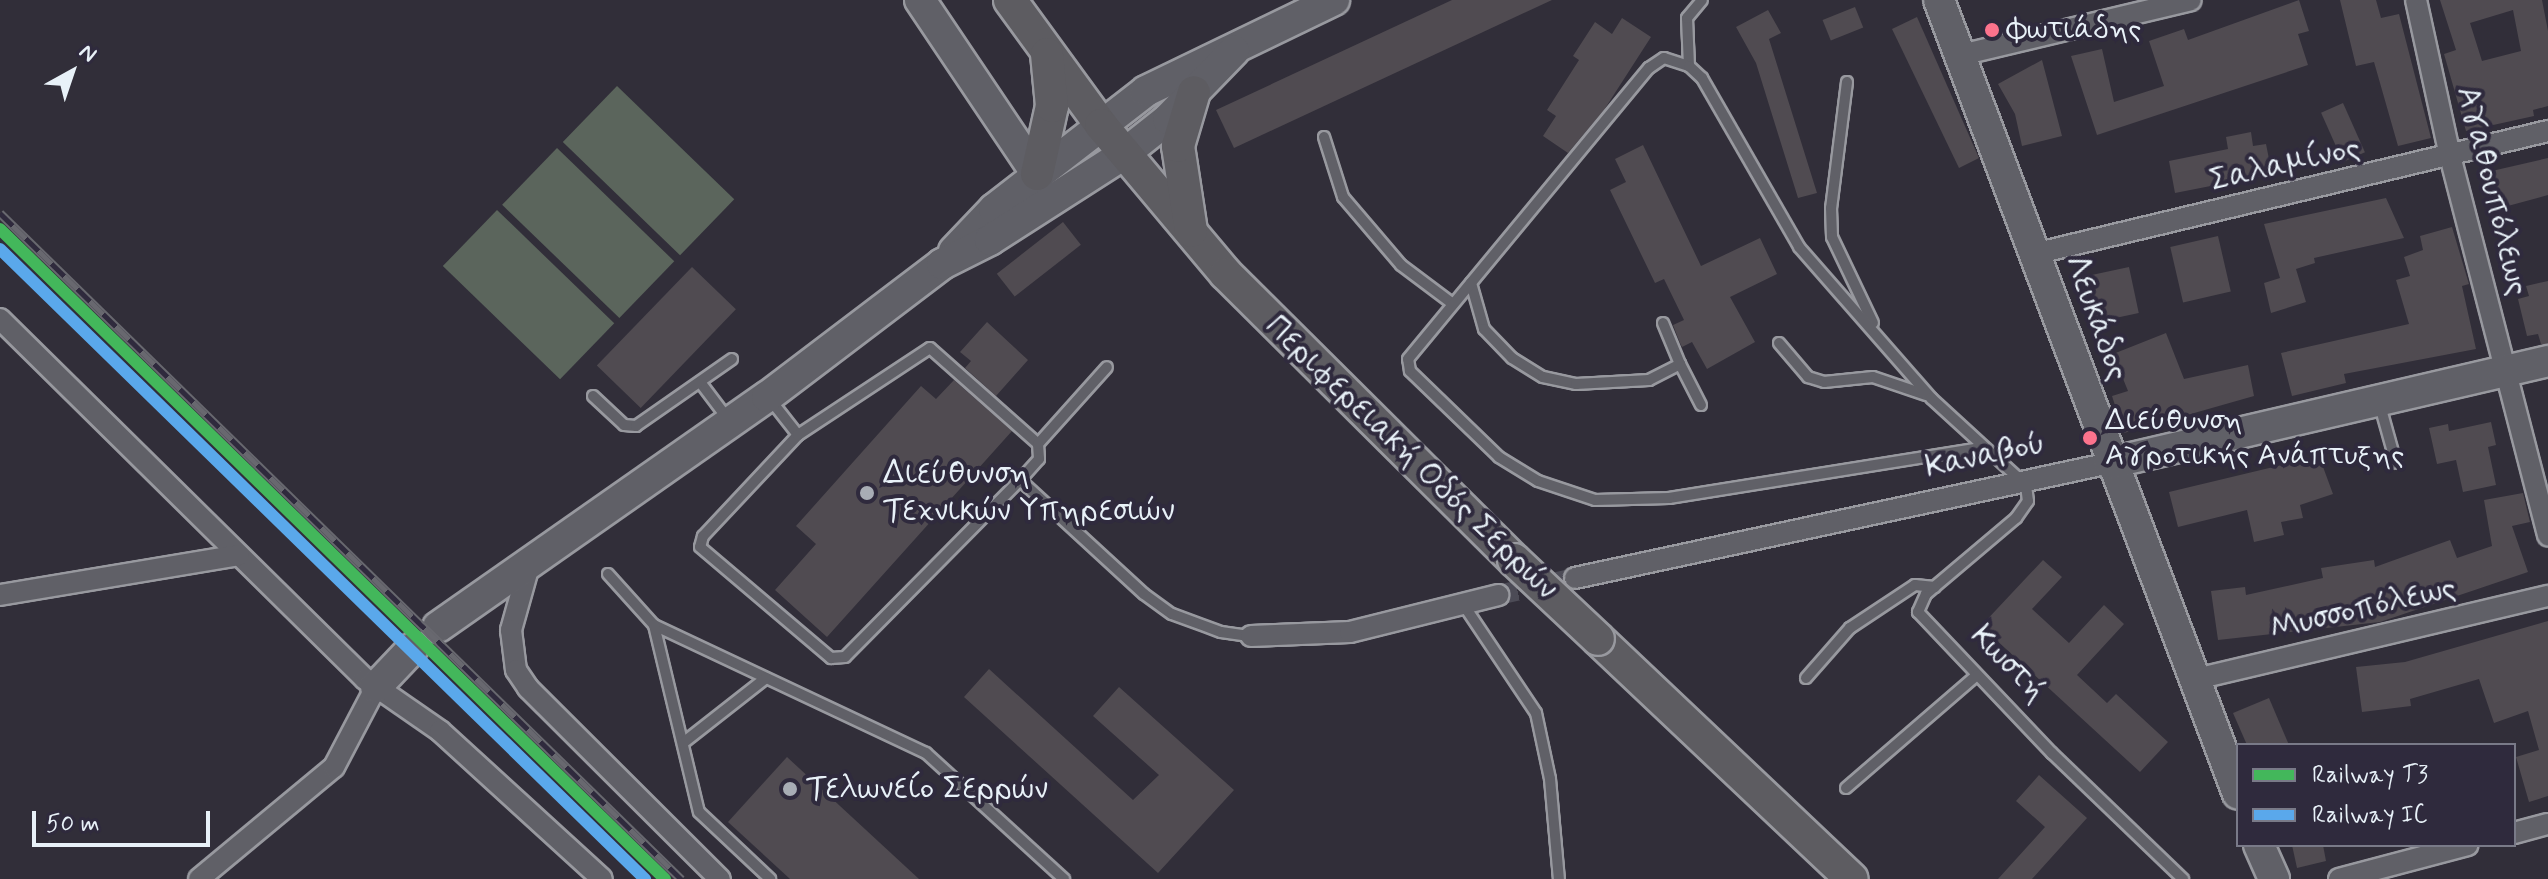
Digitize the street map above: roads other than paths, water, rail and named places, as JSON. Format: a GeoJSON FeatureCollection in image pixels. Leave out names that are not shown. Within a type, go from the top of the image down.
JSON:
{"type":"FeatureCollection","features":[{"type":"Feature","properties":{"kind":"main road","name":"Περιφερειακή Οδός Σερρών"},"geometry":{"type":"LineString","coordinates":[[1010,0],[1101,125],[1193,238],[1514,560],[1852,879]]}},
{"type":"Feature","properties":{"kind":"main road"},"geometry":{"type":"LineString","coordinates":[[1037,174],[1052,106],[1046,51]]}},
{"type":"Feature","properties":{"kind":"main road"},"geometry":{"type":"LineString","coordinates":[[1193,238],[1178,146],[1194,92]]}},
{"type":"Feature","properties":{"kind":"street"},"geometry":{"type":"LineString","coordinates":[[920,0],[1037,174]]}},
{"type":"Feature","properties":{"kind":"street"},"geometry":{"type":"LineString","coordinates":[[942,264],[978,224],[1037,174],[1163,80],[1234,51],[1334,0]]}},
{"type":"Feature","properties":{"kind":"street","name":"Λευκάδος"},"geometry":{"type":"LineString","coordinates":[[1939,0],[2110,463],[2236,789]]}},
{"type":"Feature","properties":{"kind":"street"},"geometry":{"type":"LineString","coordinates":[[1961,55],[2191,0]]}},
{"type":"Feature","properties":{"kind":"street","name":"Αγαθουπόλεως"},"geometry":{"type":"LineString","coordinates":[[2416,0],[2450,156],[2548,536]]}},
{"type":"Feature","properties":{"kind":"street"},"geometry":{"type":"LineString","coordinates":[[438,627],[531,558],[767,397],[942,264],[990,240],[1124,154],[1194,92],[1234,51]]}},
{"type":"Feature","properties":{"kind":"street","name":"Σαλαμίνος"},"geometry":{"type":"LineString","coordinates":[[2034,254],[2548,131]]}},
{"type":"Feature","properties":{"kind":"street"},"geometry":{"type":"LineString","coordinates":[[0,319],[376,687],[440,731],[602,879]]}},
{"type":"Feature","properties":{"kind":"street","name":"Καναβού"},"geometry":{"type":"LineString","coordinates":[[1575,578],[2026,485],[2548,361]]}},
{"type":"Feature","properties":{"kind":"street"},"geometry":{"type":"LineString","coordinates":[[0,595],[239,555]]}},
{"type":"Feature","properties":{"kind":"street"},"geometry":{"type":"LineString","coordinates":[[531,558],[511,630],[516,670],[528,688],[720,879]]}},
{"type":"Feature","properties":{"kind":"street"},"geometry":{"type":"LineString","coordinates":[[1251,636],[1350,632],[1498,595]]}},
{"type":"Feature","properties":{"kind":"street","name":"Μυσσοπόλεως"},"geometry":{"type":"LineString","coordinates":[[2192,680],[2548,596]]}},
{"type":"Feature","properties":{"kind":"street"},"geometry":{"type":"LineString","coordinates":[[199,879],[334,767],[376,687],[413,648]]}},
{"type":"Feature","properties":{"kind":"street"},"geometry":{"type":"LineString","coordinates":[[2516,832],[2548,824]]}},
{"type":"Feature","properties":{"kind":"street"},"geometry":{"type":"LineString","coordinates":[[2260,847],[2274,879]]}},
{"type":"Feature","properties":{"kind":"street"},"geometry":{"type":"LineString","coordinates":[[2339,879],[2460,847]]}},
{"type":"Feature","properties":{"kind":"lane"},"geometry":{"type":"LineString","coordinates":[[1689,66],[1687,18],[1702,0]]}},
{"type":"Feature","properties":{"kind":"lane"},"geometry":{"type":"LineString","coordinates":[[1981,448],[1669,498],[1626,502],[1569,494],[1499,457],[1410,371],[1408,359],[1649,68],[1664,58],[1689,66],[1702,78],[1799,247],[1931,398],[1981,448],[2026,485]]}},
{"type":"Feature","properties":{"kind":"lane"},"geometry":{"type":"LineString","coordinates":[[1847,82],[1831,208],[1832,237],[1879,336]]}},
{"type":"Feature","properties":{"kind":"lane"},"geometry":{"type":"LineString","coordinates":[[1324,137],[1343,197],[1401,265],[1453,304]]}},
{"type":"Feature","properties":{"kind":"lane"},"geometry":{"type":"LineString","coordinates":[[1471,283],[1484,329],[1512,358],[1543,377],[1576,384],[1649,380],[1680,364]]}},
{"type":"Feature","properties":{"kind":"lane"},"geometry":{"type":"LineString","coordinates":[[1663,323],[1701,405]]}},
{"type":"Feature","properties":{"kind":"lane"},"geometry":{"type":"LineString","coordinates":[[1779,343],[1808,377],[1824,382],[1873,377],[1931,398]]}},
{"type":"Feature","properties":{"kind":"lane"},"geometry":{"type":"LineString","coordinates":[[1038,444],[925,348],[798,435],[703,536],[700,547],[836,660],[845,657],[1039,459],[1038,444],[1107,367]]}},
{"type":"Feature","properties":{"kind":"lane"},"geometry":{"type":"LineString","coordinates":[[593,396],[624,425],[636,426],[732,359]]}},
{"type":"Feature","properties":{"kind":"lane"},"geometry":{"type":"LineString","coordinates":[[700,382],[730,421]]}},
{"type":"Feature","properties":{"kind":"lane"},"geometry":{"type":"LineString","coordinates":[[767,397],[798,435]]}},
{"type":"Feature","properties":{"kind":"lane"},"geometry":{"type":"LineString","coordinates":[[2378,400],[2396,463]]}},
{"type":"Feature","properties":{"kind":"lane"},"geometry":{"type":"LineString","coordinates":[[1020,480],[1172,614],[1221,632],[1251,636]]}},
{"type":"Feature","properties":{"kind":"lane","name":"Κωστή"},"geometry":{"type":"LineString","coordinates":[[2026,485],[2028,501],[2016,518],[1921,599],[1918,612],[1977,675],[2183,879]]}},
{"type":"Feature","properties":{"kind":"lane"},"geometry":{"type":"LineString","coordinates":[[608,574],[654,625],[926,753],[1064,879]]}},
{"type":"Feature","properties":{"kind":"lane"},"geometry":{"type":"LineString","coordinates":[[1806,678],[1850,628],[1915,585],[1935,587]]}},
{"type":"Feature","properties":{"kind":"lane"},"geometry":{"type":"LineString","coordinates":[[1463,604],[1536,713],[1550,779],[1559,879]]}},
{"type":"Feature","properties":{"kind":"lane"},"geometry":{"type":"LineString","coordinates":[[654,625],[699,812],[770,879]]}},
{"type":"Feature","properties":{"kind":"lane"},"geometry":{"type":"LineString","coordinates":[[1846,788],[1977,675]]}},
{"type":"Feature","properties":{"kind":"lane"},"geometry":{"type":"LineString","coordinates":[[683,743],[766,678]]}},
{"type":"Feature","properties":{"kind":"tunnel"},"geometry":{"type":"LineString","coordinates":[[1498,595],[1575,578]]}},
{"type":"Feature","properties":{"kind":"railway"},"geometry":{"type":"LineString","coordinates":[[0,213],[681,879]]}},
{"type":"Feature","properties":{"kind":"rail line","name":"T3"},"geometry":{"type":"LineString","coordinates":[[0,229],[665,879]]}},
{"type":"Feature","properties":{"kind":"rail line","name":"IC"},"geometry":{"type":"LineString","coordinates":[[0,249],[645,879]]}},
{"type":"Feature","properties":{"kind":"place","name":"Φωτιάδης"},"geometry":{"type":"Point","coordinates":[1992,30]}},
{"type":"Feature","properties":{"kind":"place","name":"Διεύθυνση Αγροτικής Ανάπτυξης"},"geometry":{"type":"Point","coordinates":[2090,438]}},
{"type":"Feature","properties":{"kind":"place","name":"Διεύθυνση Τεχνικών Υπηρεσιών"},"geometry":{"type":"Point","coordinates":[867,493]}},
{"type":"Feature","properties":{"kind":"place","name":"Τελωνείο Σερρών"},"geometry":{"type":"Point","coordinates":[790,789]}}]}
